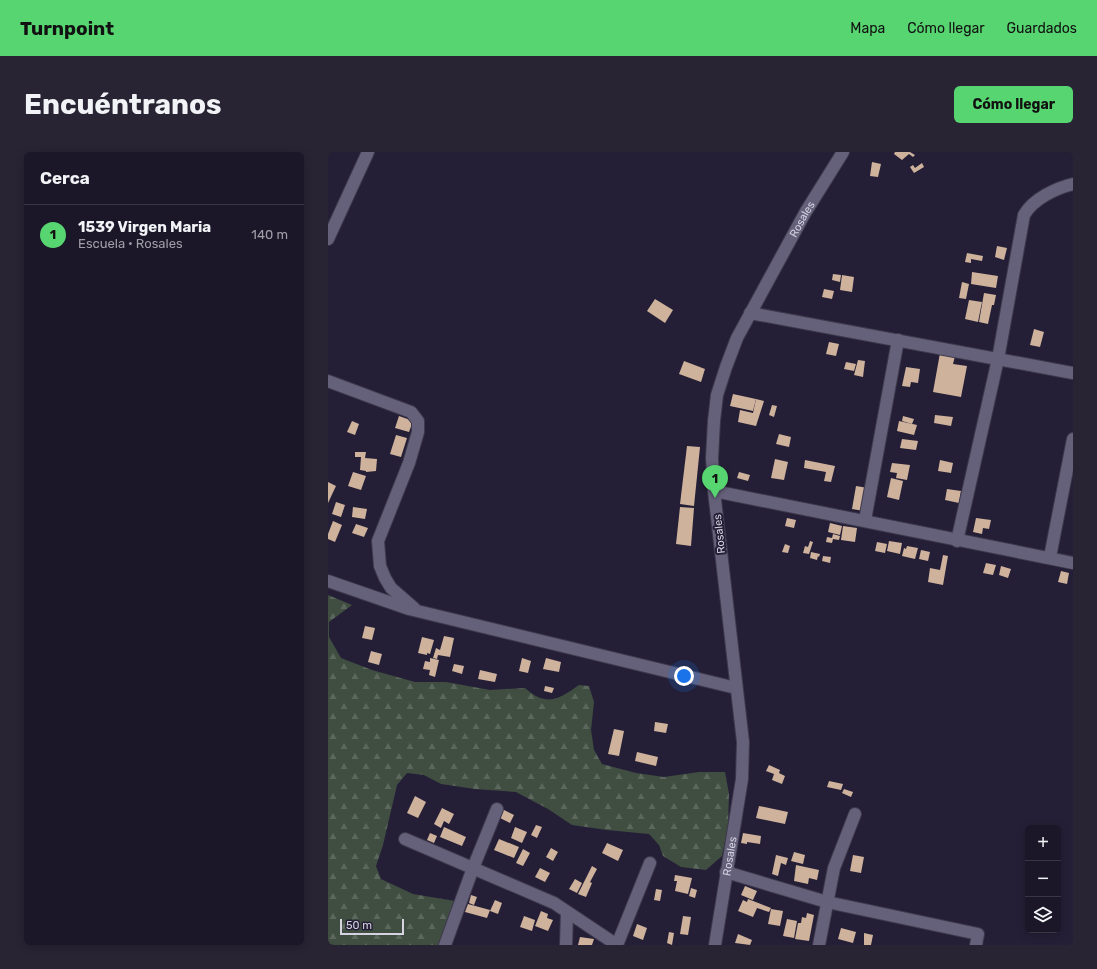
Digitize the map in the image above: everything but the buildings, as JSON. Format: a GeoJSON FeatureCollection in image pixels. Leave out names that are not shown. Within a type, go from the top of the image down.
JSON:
{"type":"FeatureCollection","features":[{"type":"Feature","properties":{"kind":"street"},"geometry":{"type":"LineString","coordinates":[[328,239],[368,152]]}},
{"type":"Feature","properties":{"kind":"street","name":"Rosales"},"geometry":{"type":"LineString","coordinates":[[715,945],[742,779],[742,742],[714,491],[712,458],[717,395],[737,338],[805,213],[843,152]]}},
{"type":"Feature","properties":{"kind":"street"},"geometry":{"type":"LineString","coordinates":[[957,541],[998,359],[1024,215],[1030,205],[1039,199],[1073,184]]}},
{"type":"Feature","properties":{"kind":"street"},"geometry":{"type":"LineString","coordinates":[[750,313],[1073,373]]}},
{"type":"Feature","properties":{"kind":"street"},"geometry":{"type":"LineString","coordinates":[[866,520],[898,340]]}},
{"type":"Feature","properties":{"kind":"street"},"geometry":{"type":"LineString","coordinates":[[329,386],[411,412],[418,421],[418,432],[409,463],[378,541],[380,566],[385,578],[395,592],[418,611]]}},
{"type":"Feature","properties":{"kind":"street"},"geometry":{"type":"LineString","coordinates":[[1050,557],[1073,439]]}},
{"type":"Feature","properties":{"kind":"street"},"geometry":{"type":"LineString","coordinates":[[714,491],[866,520],[957,541],[1050,557],[1073,563]]}},
{"type":"Feature","properties":{"kind":"street"},"geometry":{"type":"LineString","coordinates":[[328,581],[418,611],[736,688]]}},
{"type":"Feature","properties":{"kind":"street"},"geometry":{"type":"LineString","coordinates":[[445,945],[497,808]]}},
{"type":"Feature","properties":{"kind":"street"},"geometry":{"type":"LineString","coordinates":[[819,945],[834,868],[855,814]]}},
{"type":"Feature","properties":{"kind":"street"},"geometry":{"type":"LineString","coordinates":[[405,839],[554,903],[617,945],[650,863]]}},
{"type":"Feature","properties":{"kind":"street"},"geometry":{"type":"LineString","coordinates":[[726,872],[827,902],[978,934],[976,945]]}},
{"type":"Feature","properties":{"kind":"street"},"geometry":{"type":"LineString","coordinates":[[566,945],[567,912]]}},
{"type":"Feature","properties":{"kind":"green space"},"geometry":{"type":"Polygon","coordinates":[[[328,595],[352,605],[329,622],[329,637],[341,658],[372,670],[415,682],[446,682],[490,690],[525,688],[539,698],[546,699],[558,698],[579,685],[589,686],[594,702],[591,730],[594,750],[602,764],[636,773],[664,777],[699,772],[725,772],[729,794],[728,827],[722,856],[706,870],[681,867],[663,856],[659,845],[649,834],[572,825],[548,809],[516,792],[475,789],[441,784],[424,775],[407,773],[397,785],[383,845],[376,866],[381,879],[413,894],[455,901],[439,945],[328,945],[328,595]]]}},
{"type":"Feature","properties":{"kind":"place","name":"1539 Virgen Maria"},"geometry":{"type":"Point","coordinates":[715,498]}}]}
